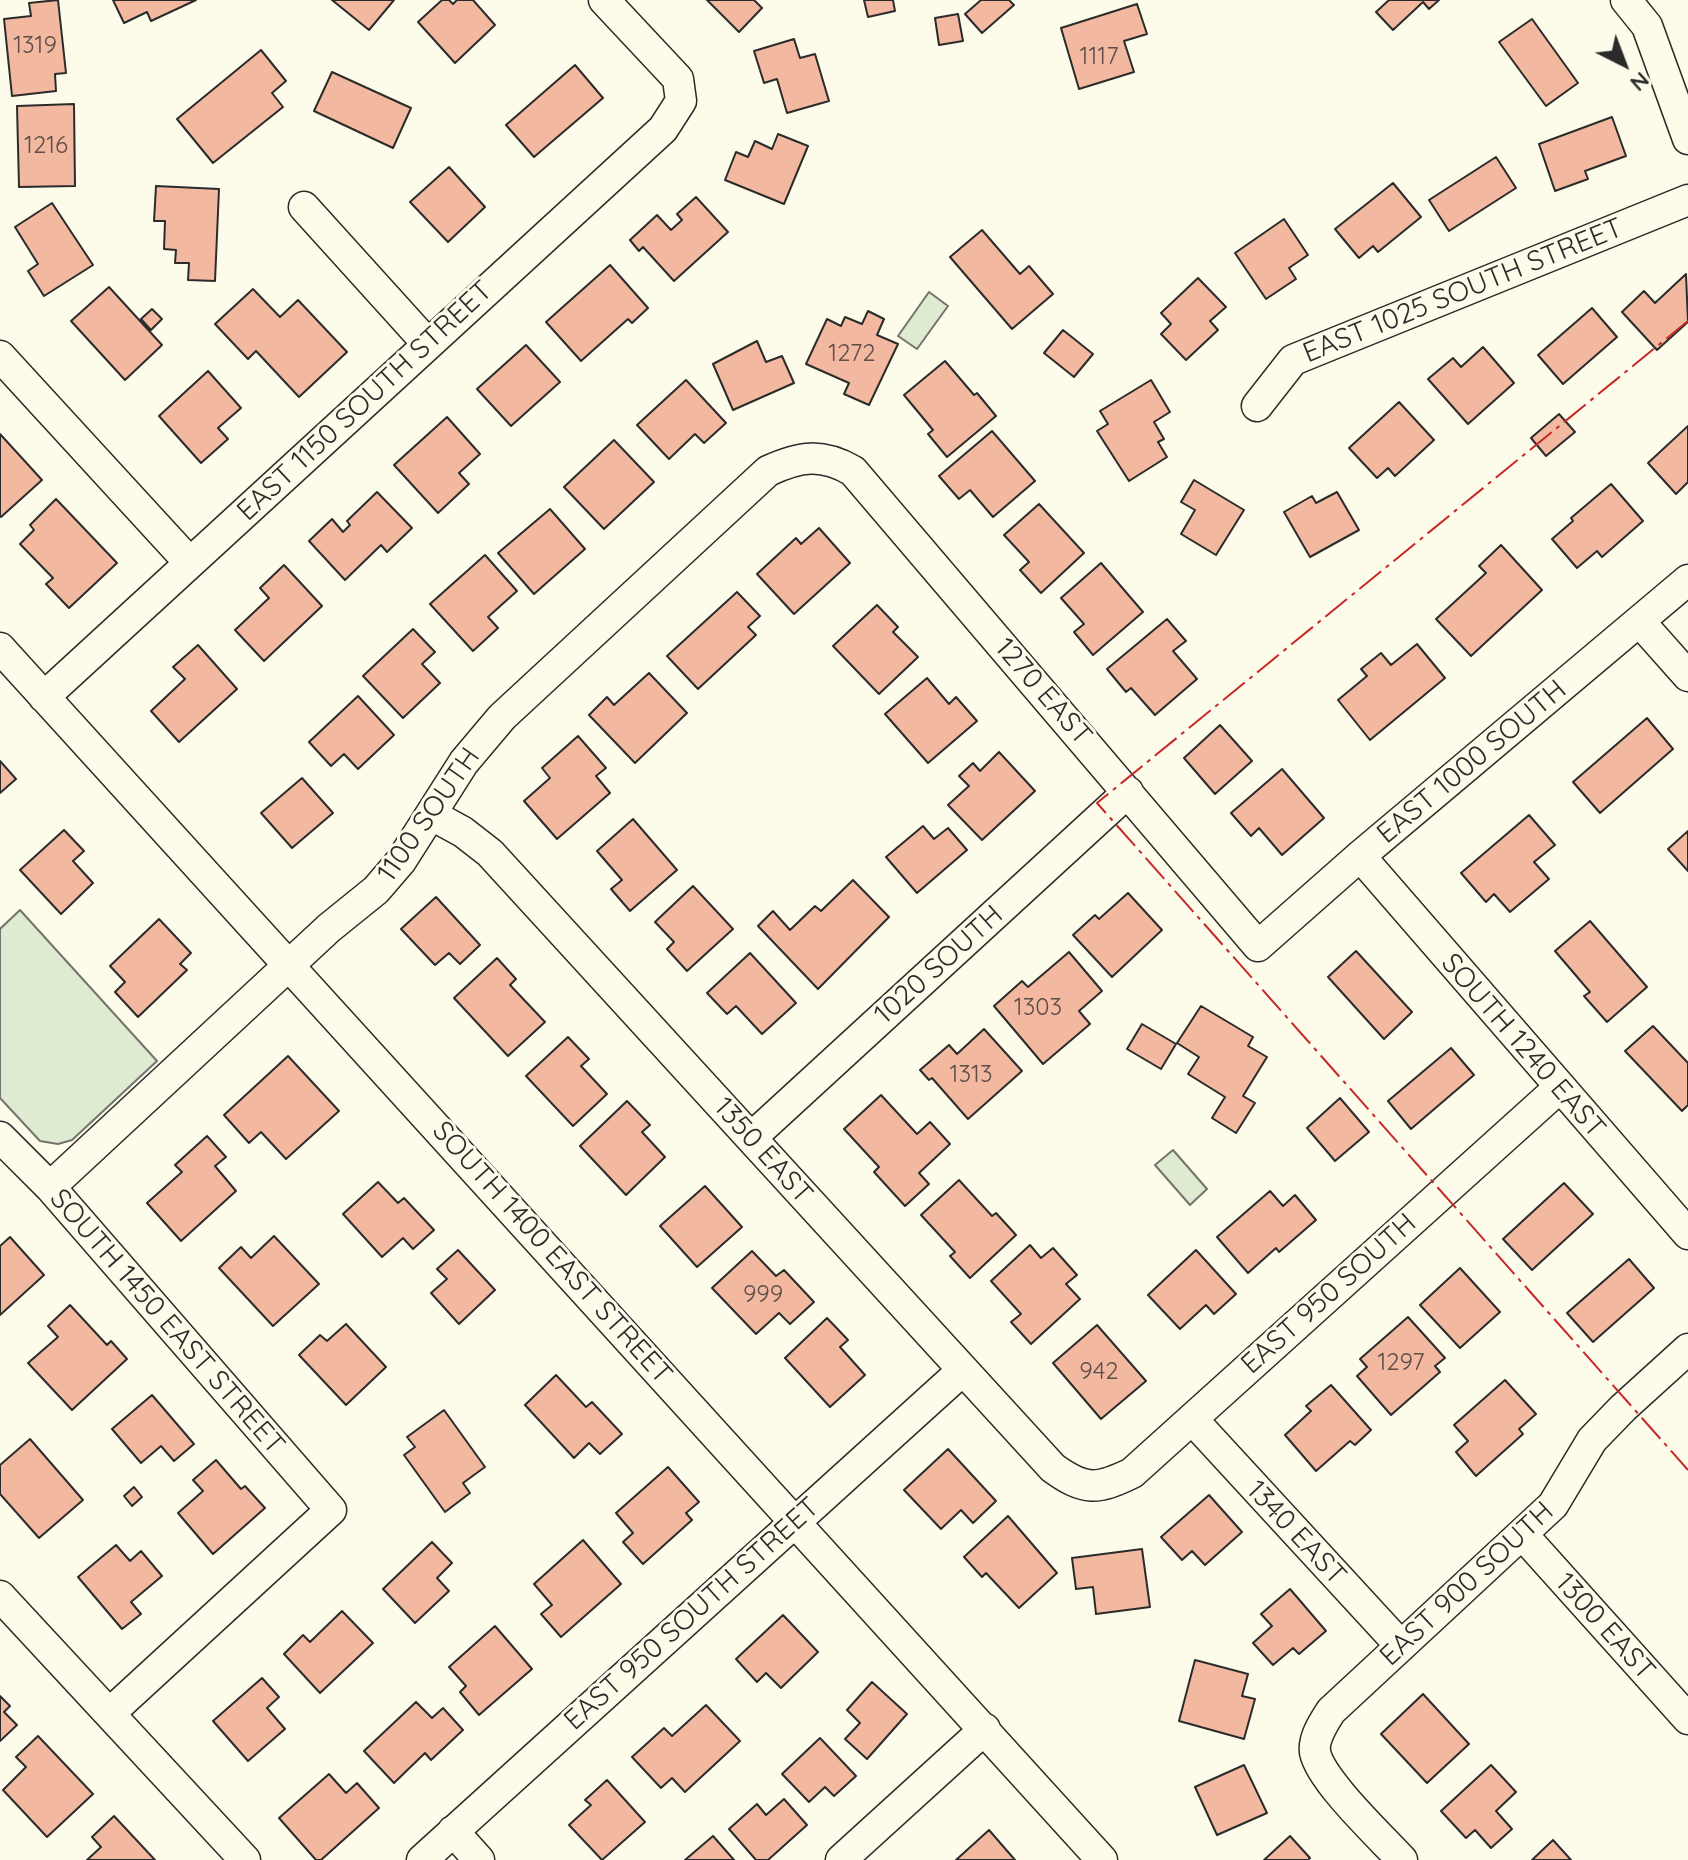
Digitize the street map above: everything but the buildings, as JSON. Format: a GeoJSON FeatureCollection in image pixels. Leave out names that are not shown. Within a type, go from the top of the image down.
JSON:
{"type":"FeatureCollection","features":[{"type":"Feature","properties":{"kind":"street","name":"EAST 1150 SOUTH STREET"},"geometry":{"type":"LineString","coordinates":[[44,697],[663,129],[681,101],[678,79],[604,0]]}},
{"type":"Feature","properties":{"kind":"street"},"geometry":{"type":"LineString","coordinates":[[1626,0],[1647,26],[1688,139]]}},
{"type":"Feature","properties":{"kind":"street","name":"EAST 1025 SOUTH STREET"},"geometry":{"type":"LineString","coordinates":[[1257,406],[1293,360],[1688,200]]}},
{"type":"Feature","properties":{"kind":"street"},"geometry":{"type":"LineString","coordinates":[[304,207],[427,343]]}},
{"type":"Feature","properties":{"kind":"street"},"geometry":{"type":"LineString","coordinates":[[0,356],[190,563]]}},
{"type":"Feature","properties":{"kind":"street","name":"1270 EAST"},"geometry":{"type":"LineString","coordinates":[[815,458],[835,461],[853,471],[1258,946]]}},
{"type":"Feature","properties":{"kind":"street","name":"1100 SOUTH"},"geometry":{"type":"LineString","coordinates":[[50,1187],[329,928],[376,890],[401,861],[464,762],[502,717],[768,471],[789,461],[815,458]]}},
{"type":"Feature","properties":{"kind":"street","name":"EAST 1000 SOUTH"},"geometry":{"type":"LineString","coordinates":[[1258,946],[1360,856],[1688,580]]}},
{"type":"Feature","properties":{"kind":"street"},"geometry":{"type":"LineString","coordinates":[[1640,622],[1688,676]]}},
{"type":"Feature","properties":{"kind":"street","name":"SOUTH 1400 EAST STREET"},"geometry":{"type":"LineString","coordinates":[[0,648],[1102,1860]]}},
{"type":"Feature","properties":{"kind":"street","name":"1020 SOUTH"},"geometry":{"type":"LineString","coordinates":[[751,1138],[1128,792]]}},
{"type":"Feature","properties":{"kind":"street","name":"1350 EAST"},"geometry":{"type":"LineString","coordinates":[[432,815],[463,832],[490,853],[1053,1468],[1074,1483],[1093,1486]]}},
{"type":"Feature","properties":{"kind":"street","name":"SOUTH 1240 EAST"},"geometry":{"type":"LineString","coordinates":[[1360,856],[1688,1234]]}},
{"type":"Feature","properties":{"kind":"street","name":"EAST 950 SOUTH"},"geometry":{"type":"LineString","coordinates":[[1093,1486],[1113,1482],[1132,1473],[1559,1088]]}},
{"type":"Feature","properties":{"kind":"street","name":"SOUTH 1450 EAST STREET"},"geometry":{"type":"LineString","coordinates":[[0,1137],[50,1187],[331,1510],[110,1713]]}},
{"type":"Feature","properties":{"kind":"street","name":"EAST 900 SOUTH"},"geometry":{"type":"LineString","coordinates":[[1402,1860],[1324,1772],[1315,1750],[1321,1727],[1331,1711],[1553,1505],[1592,1440],[1688,1349]]}},
{"type":"Feature","properties":{"kind":"street","name":"EAST 950 SOUTH STREET"},"geometry":{"type":"LineString","coordinates":[[422,1860],[963,1370]]}},
{"type":"Feature","properties":{"kind":"street","name":"1340 EAST"},"geometry":{"type":"LineString","coordinates":[[1192,1419],[1401,1646]]}},
{"type":"Feature","properties":{"kind":"street","name":"1300 EAST"},"geometry":{"type":"LineString","coordinates":[[1522,1534],[1688,1719]]}},
{"type":"Feature","properties":{"kind":"street"},"geometry":{"type":"LineString","coordinates":[[0,1596],[245,1860]]}},
{"type":"Feature","properties":{"kind":"street"},"geometry":{"type":"LineString","coordinates":[[841,1860],[985,1729]]}},
{"type":"Feature","properties":{"kind":"street"},"geometry":{"type":"LineString","coordinates":[[453,1831],[479,1860]]}},
{"type":"Feature","properties":{"kind":"green space"},"geometry":{"type":"Polygon","coordinates":[[[929,292],[948,306],[917,349],[898,336],[929,292]]]}},
{"type":"Feature","properties":{"kind":"green space"},"geometry":{"type":"Polygon","coordinates":[[[20,910],[157,1061],[72,1140],[58,1144],[40,1141],[0,1098],[0,929],[20,910]]]}},
{"type":"Feature","properties":{"kind":"green space"},"geometry":{"type":"Polygon","coordinates":[[[1173,1150],[1207,1189],[1190,1205],[1155,1165],[1173,1150]]]}},
{"type":"Feature","properties":{"kind":"power"},"geometry":{"type":"LineString","coordinates":[[1688,321],[1097,803],[1688,1470]]}}]}
